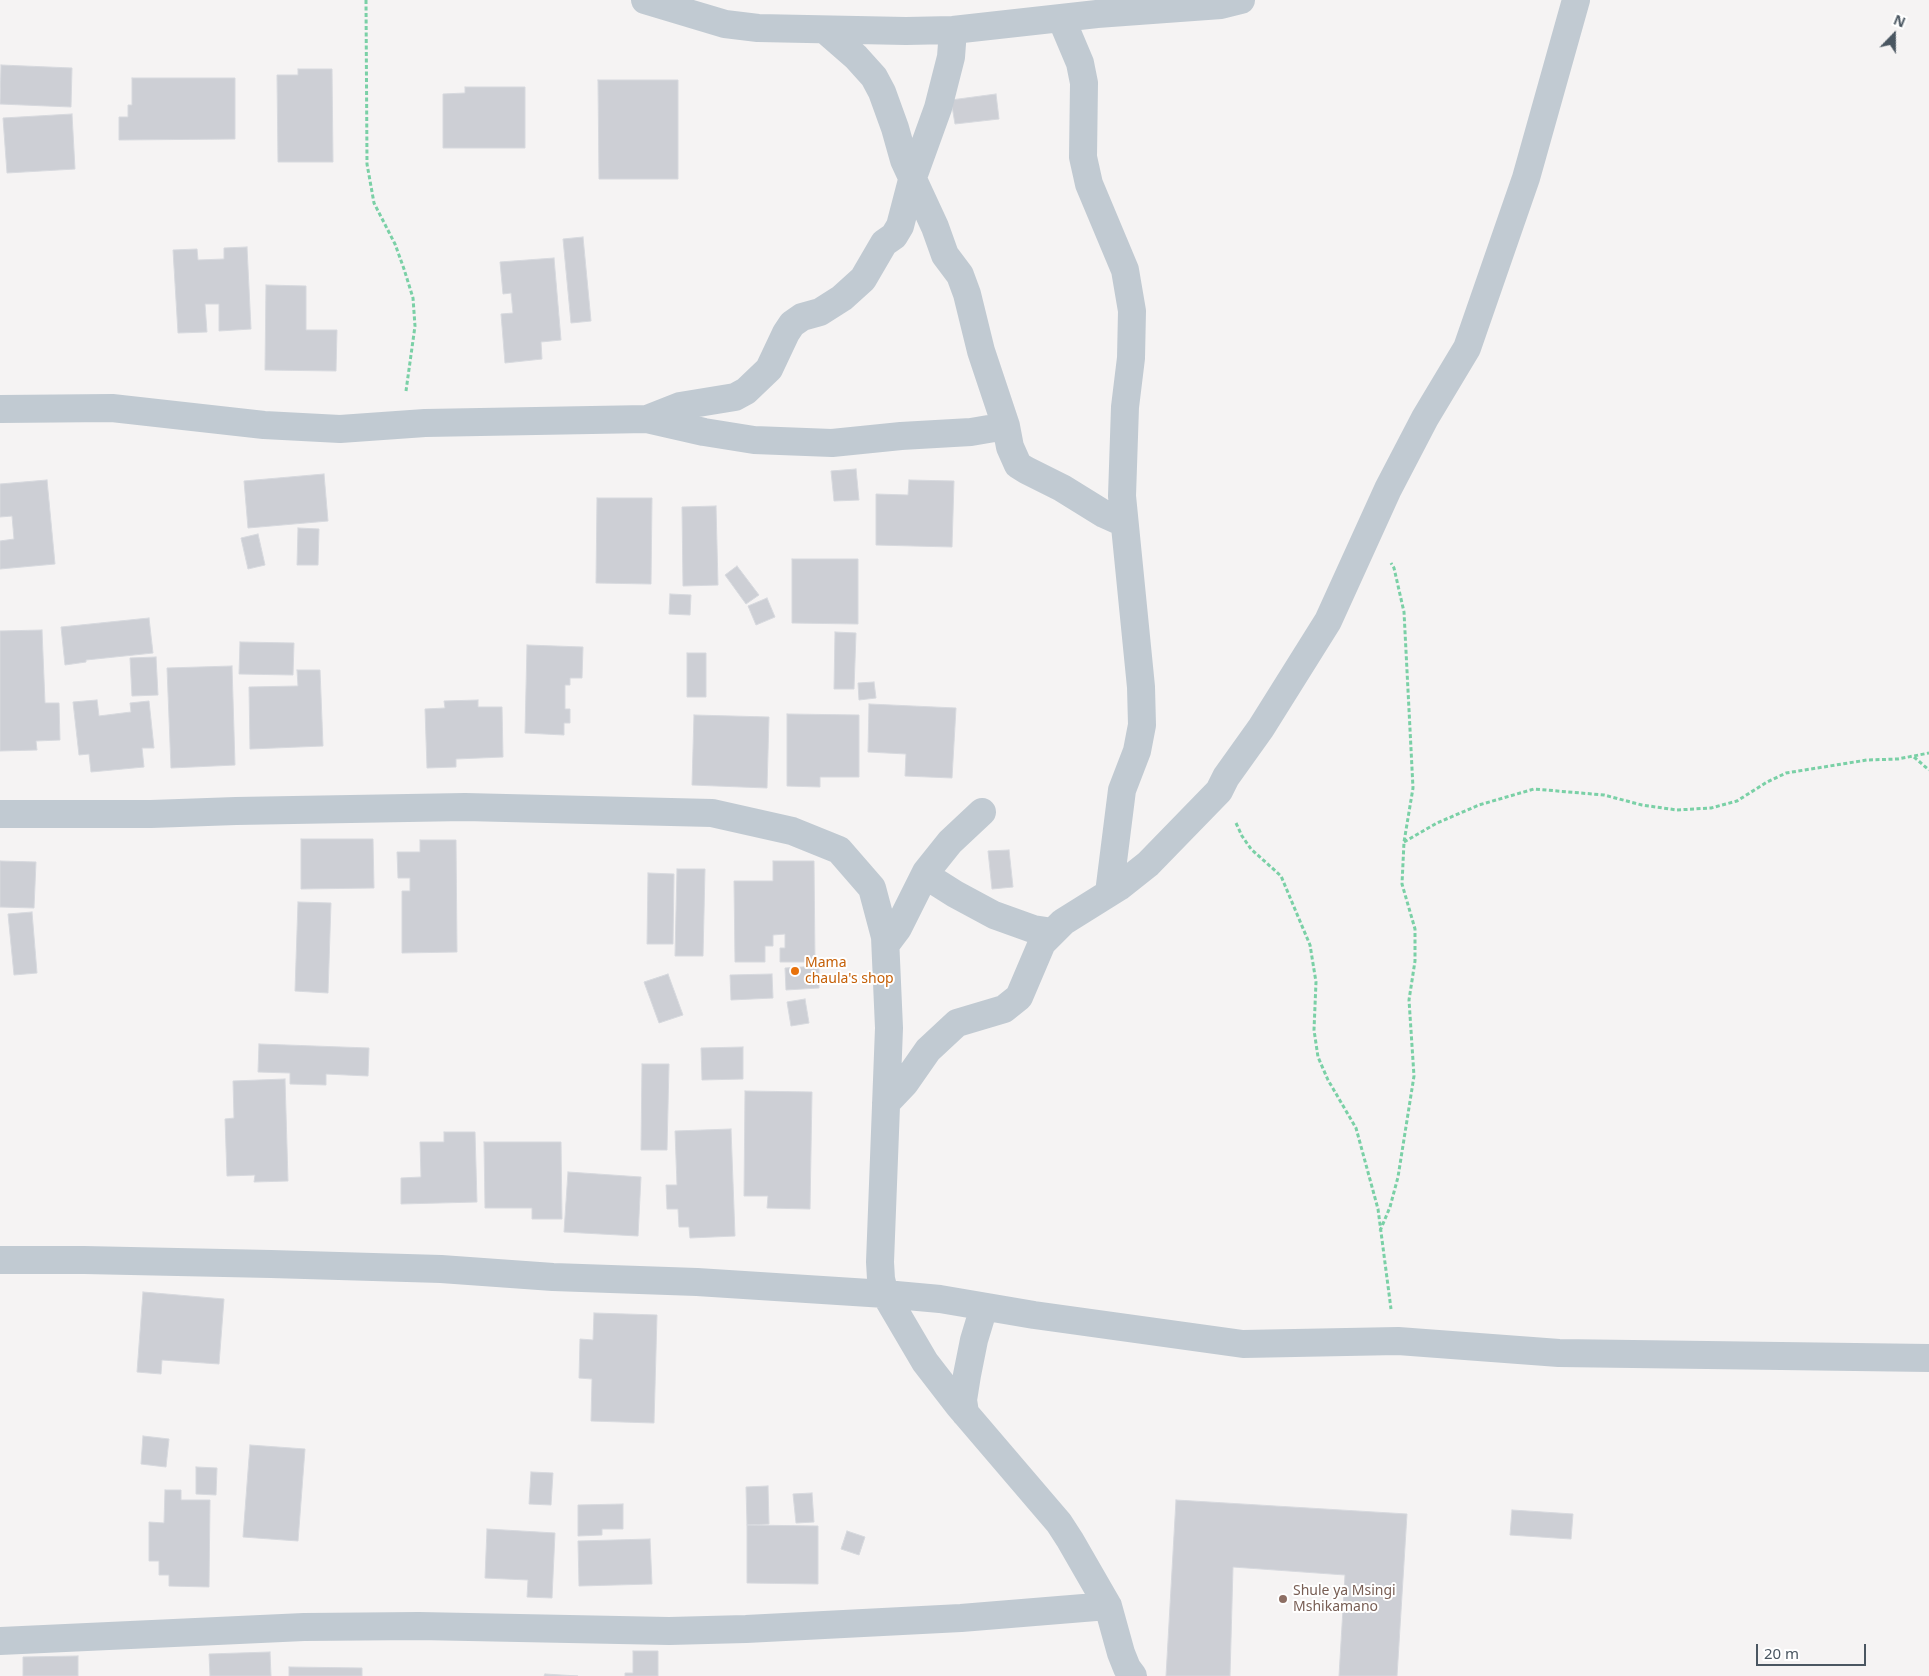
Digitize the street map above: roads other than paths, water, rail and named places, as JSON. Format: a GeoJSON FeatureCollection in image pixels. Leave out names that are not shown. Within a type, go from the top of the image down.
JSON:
{"type":"FeatureCollection","features":[{"type":"Feature","properties":{"kind":"street"},"geometry":{"type":"LineString","coordinates":[[645,0],[725,24],[758,28],[825,30],[952,30],[1061,18],[1100,7],[1222,5],[1240,0]]}},
{"type":"Feature","properties":{"kind":"street"},"geometry":{"type":"LineString","coordinates":[[886,1103],[905,1083],[928,1050],[957,1023],[1004,1009],[1018,997],[1042,943],[1063,922],[1109,894],[1148,864],[1219,791],[1226,777],[1261,728],[1328,621],[1369,529],[1425,418],[1467,348],[1526,178],[1576,0]]}},
{"type":"Feature","properties":{"kind":"street"},"geometry":{"type":"LineString","coordinates":[[1061,18],[1080,64],[1084,84],[1084,157],[1089,184],[1125,270],[1132,311],[1130,358],[1124,416],[1122,496],[1141,688],[1142,725],[1137,750],[1122,790],[1109,894]]}},
{"type":"Feature","properties":{"kind":"street"},"geometry":{"type":"LineString","coordinates":[[825,30],[856,57],[874,77],[887,103],[912,180],[935,227],[945,255],[960,275],[967,294],[981,350],[1006,426],[1010,447],[1018,465],[1062,488],[1104,514],[1124,523]]}},
{"type":"Feature","properties":{"kind":"street"},"geometry":{"type":"LineString","coordinates":[[647,419],[680,406],[735,397],[746,391],[769,368],[792,324],[802,317],[820,312],[842,298],[863,279],[884,243],[894,236],[900,226],[912,180],[938,108],[951,58],[952,30]]}},
{"type":"Feature","properties":{"kind":"street"},"geometry":{"type":"LineString","coordinates":[[0,409],[112,408],[264,425],[340,429],[397,425],[647,419],[704,432],[754,440],[832,443],[901,436],[971,432],[1006,426]]}},
{"type":"Feature","properties":{"kind":"street"},"geometry":{"type":"LineString","coordinates":[[0,814],[150,814],[236,810],[465,807],[712,813],[792,830],[839,850],[872,888],[886,937],[889,1028],[880,1262],[881,1279],[885,1294],[925,1362],[965,1413],[1059,1523],[1108,1606],[1121,1653],[1127,1668],[1133,1676]]}},
{"type":"Feature","properties":{"kind":"street"},"geometry":{"type":"LineString","coordinates":[[886,944],[898,928],[925,875],[950,842],[982,812]]}},
{"type":"Feature","properties":{"kind":"street"},"geometry":{"type":"LineString","coordinates":[[925,875],[994,915],[1024,926],[1053,932]]}},
{"type":"Feature","properties":{"kind":"street"},"geometry":{"type":"LineString","coordinates":[[0,1260],[261,1263],[442,1269],[553,1277],[697,1282],[885,1294],[940,1299],[1128,1329],[1243,1344],[1398,1341],[1559,1353],[1929,1358]]}},
{"type":"Feature","properties":{"kind":"street"},"geometry":{"type":"LineString","coordinates":[[965,1413],[963,1400],[966,1375],[984,1307]]}},
{"type":"Feature","properties":{"kind":"street"},"geometry":{"type":"LineString","coordinates":[[0,1641],[304,1627],[419,1626],[659,1631],[736,1629],[961,1618],[1108,1606]]}},
{"type":"Feature","properties":{"kind":"place","name":"Mama chaula's shop"},"geometry":{"type":"Point","coordinates":[795,971]}},
{"type":"Feature","properties":{"kind":"place","name":"Shule ya Msingi Mshikamano"},"geometry":{"type":"Point","coordinates":[1283,1599]}}]}
